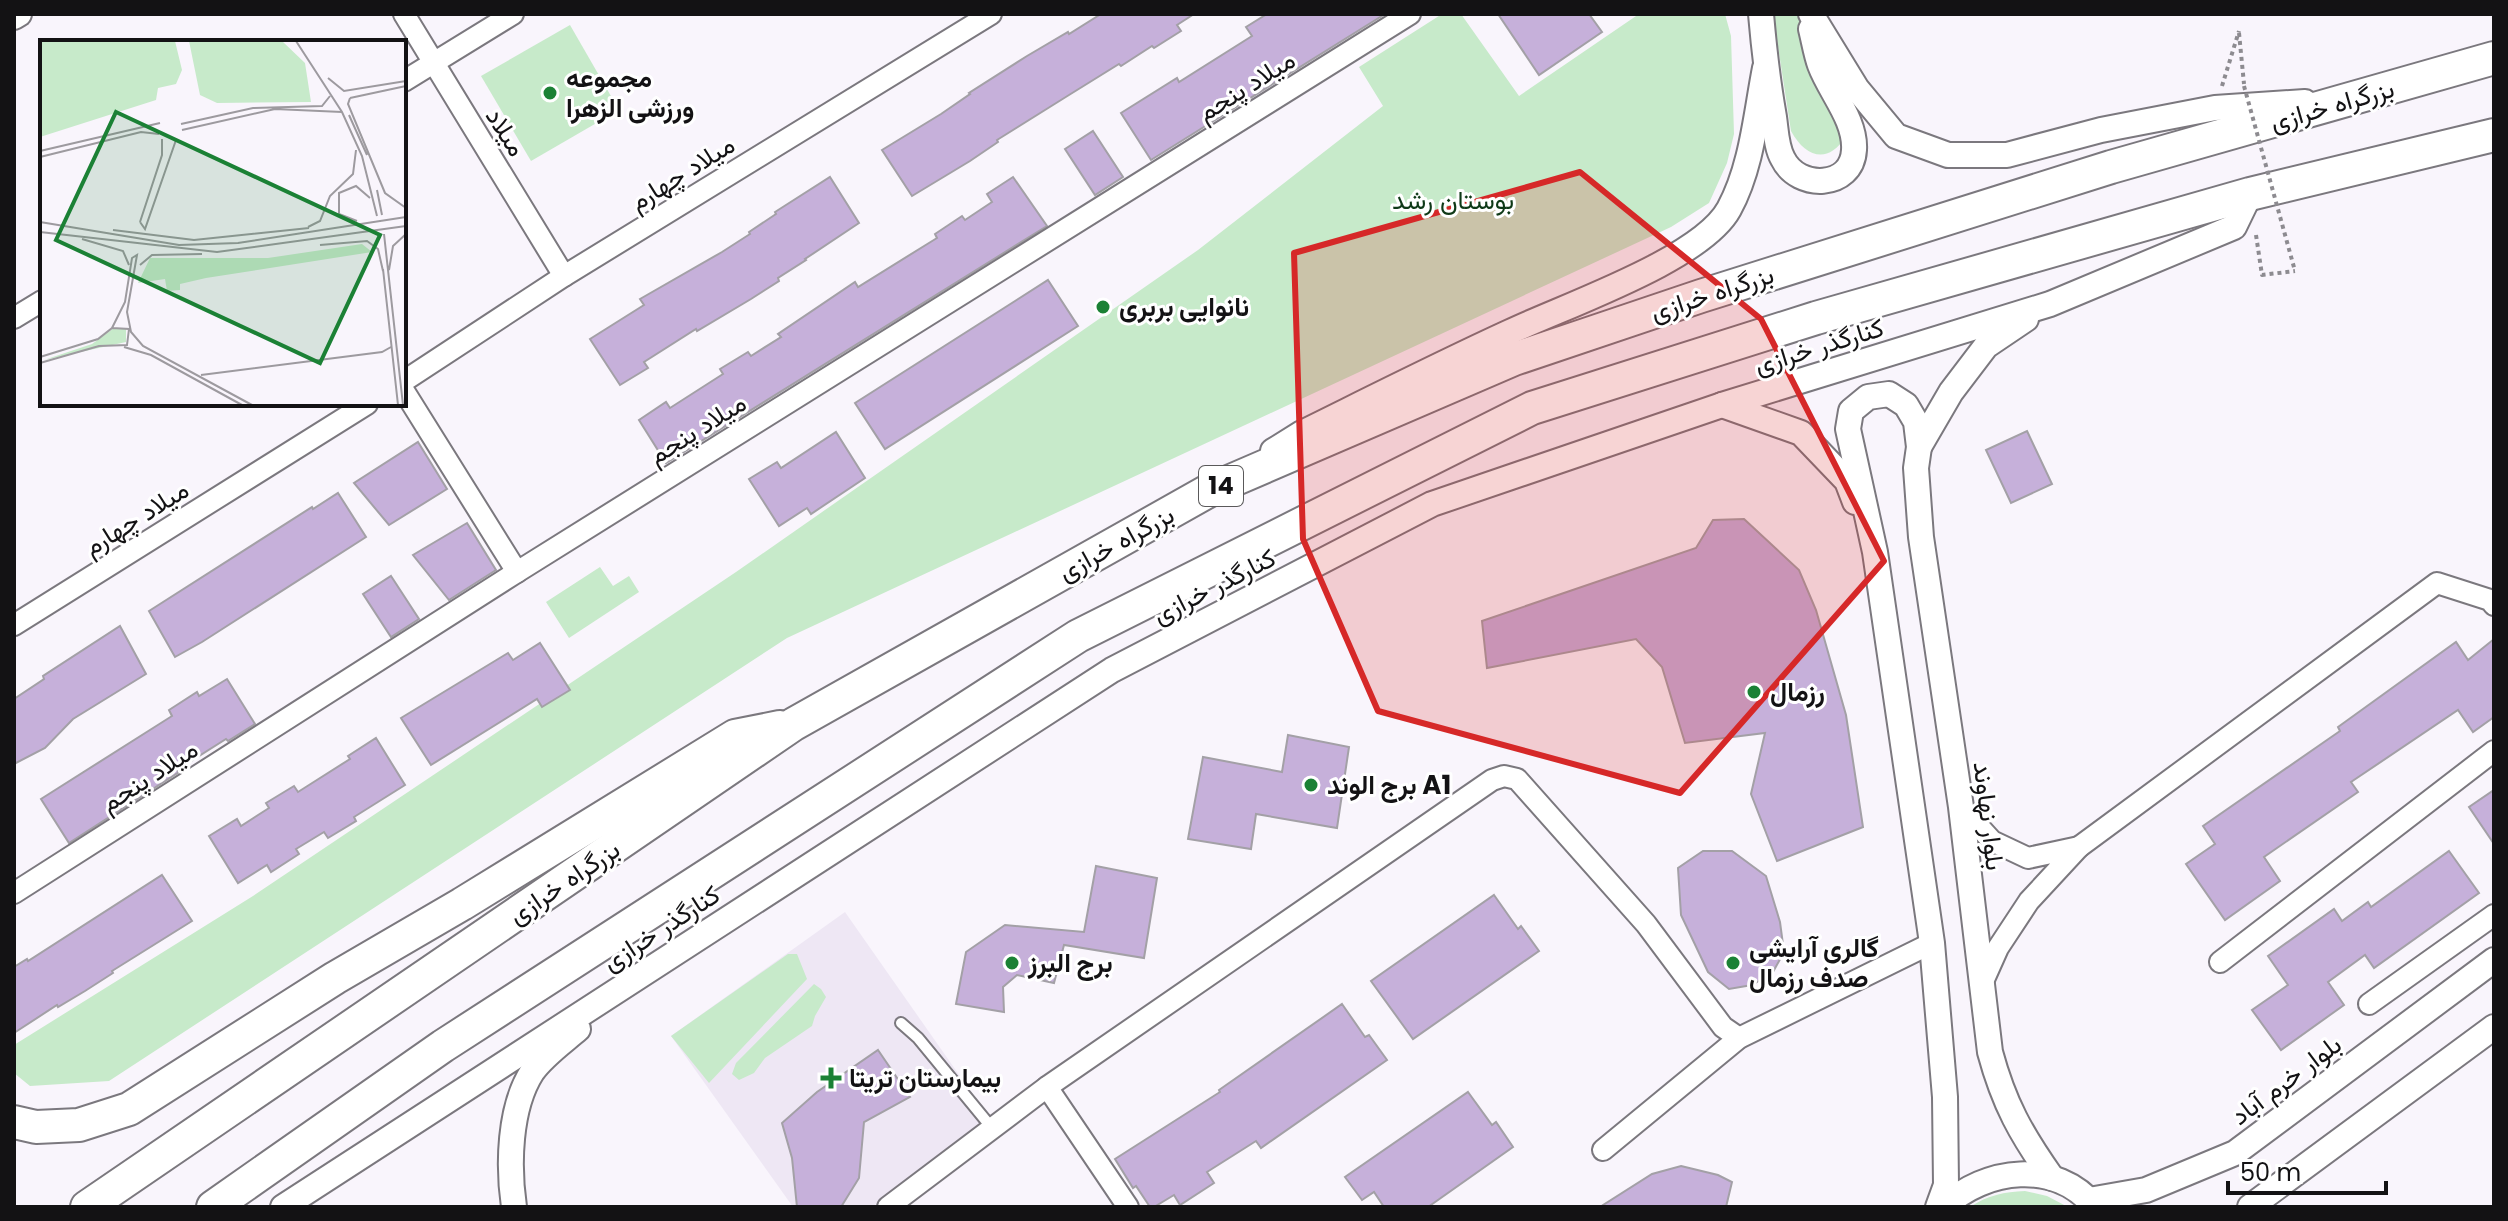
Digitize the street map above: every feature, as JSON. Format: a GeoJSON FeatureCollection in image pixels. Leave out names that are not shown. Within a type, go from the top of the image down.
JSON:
{"type":"FeatureCollection","features":[{"type":"Feature","properties":{"kind":"highway","name":"بزرگراه خرازی"},"geometry":{"type":"LineString","coordinates":[[87,1207],[794,724],[1210,490],[1514,359],[1658,310],[2111,167],[2494,58]]}},
{"type":"Feature","properties":{"kind":"highway","name":"بزرگراه خرازی"},"geometry":{"type":"LineString","coordinates":[[213,1207],[443,1046],[1078,636],[1517,415],[1816,318],[2250,194],[2494,135]]}},
{"type":"Feature","properties":{"kind":"highway"},"geometry":{"type":"LineString","coordinates":[[14,1122],[36,1127],[79,1125],[129,1109],[335,978],[462,904],[735,736],[794,724]]}},
{"type":"Feature","properties":{"kind":"street","name":"میلاد"},"geometry":{"type":"LineString","coordinates":[[404,14],[564,276]]}},
{"type":"Feature","properties":{"kind":"street"},"geometry":{"type":"LineString","coordinates":[[406,80],[513,14]]}},
{"type":"Feature","properties":{"kind":"street","name":"میلاد چهارم"},"geometry":{"type":"LineString","coordinates":[[406,380],[564,276],[991,14]]}},
{"type":"Feature","properties":{"kind":"street","name":"میلاد پنجم"},"geometry":{"type":"LineString","coordinates":[[14,893],[517,572],[1410,14]]}},
{"type":"Feature","properties":{"kind":"street"},"geometry":{"type":"LineString","coordinates":[[1761,14],[1765,68],[1781,157],[1797,176],[1819,183],[1843,173],[1854,152],[1853,139],[1820,65],[1810,14]]}},
{"type":"Feature","properties":{"kind":"street"},"geometry":{"type":"LineString","coordinates":[[1810,14],[1857,89],[1896,136],[1948,155],[2007,155],[2101,130],[2215,108],[2352,99]]}},
{"type":"Feature","properties":{"kind":"street"},"geometry":{"type":"LineString","coordinates":[[1210,490],[1302,433],[1511,331],[1662,264],[1709,234],[1729,210],[1744,171],[1765,68]]}},
{"type":"Feature","properties":{"kind":"street","name":"کنارگذر خرازی"},"geometry":{"type":"LineString","coordinates":[[283,1207],[1112,670],[1432,504],[1722,405],[2050,304],[2234,227],[2250,194]]}},
{"type":"Feature","properties":{"kind":"street"},"geometry":{"type":"LineString","coordinates":[[14,318],[40,302]]}},
{"type":"Feature","properties":{"kind":"street"},"geometry":{"type":"LineString","coordinates":[[1919,447],[1951,392],[1986,346],[2050,304]]}},
{"type":"Feature","properties":{"kind":"street"},"geometry":{"type":"LineString","coordinates":[[406,394],[517,572]]}},
{"type":"Feature","properties":{"kind":"street"},"geometry":{"type":"LineString","coordinates":[[1919,447],[1916,422],[1906,405],[1889,394],[1868,397],[1851,411],[1848,429],[1875,552],[1932,943],[1945,1097],[1946,1185],[1941,1207]]}},
{"type":"Feature","properties":{"kind":"street"},"geometry":{"type":"LineString","coordinates":[[1722,405],[1801,433],[1847,481],[1875,552]]}},
{"type":"Feature","properties":{"kind":"street","name":"میلاد چهارم"},"geometry":{"type":"LineString","coordinates":[[14,625],[364,406]]}},
{"type":"Feature","properties":{"kind":"street","name":"بلوار نهاوند"},"geometry":{"type":"LineString","coordinates":[[1919,447],[1916,468],[1921,537],[1961,807],[1990,1052],[2000,1091],[2025,1140],[2052,1178]]}},
{"type":"Feature","properties":{"kind":"street"},"geometry":{"type":"LineString","coordinates":[[1981,986],[1998,948],[2029,901],[2079,847],[2437,583],[2490,600],[2494,605]]}},
{"type":"Feature","properties":{"kind":"street"},"geometry":{"type":"LineString","coordinates":[[2220,962],[2494,751]]}},
{"type":"Feature","properties":{"kind":"street"},"geometry":{"type":"LineString","coordinates":[[888,1207],[1047,1087],[1492,780],[1504,776],[1517,779],[1557,822],[1646,924],[1723,1027],[1739,1038]]}},
{"type":"Feature","properties":{"kind":"street"},"geometry":{"type":"LineString","coordinates":[[1961,807],[1992,841],[2028,858],[2079,847]]}},
{"type":"Feature","properties":{"kind":"street"},"geometry":{"type":"LineString","coordinates":[[2369,1004],[2491,924]]}},
{"type":"Feature","properties":{"kind":"street"},"geometry":{"type":"LineString","coordinates":[[1603,1150],[1739,1038],[1932,943]]}},
{"type":"Feature","properties":{"kind":"street","name":"بلوار خرم آباد"},"geometry":{"type":"LineString","coordinates":[[2092,1204],[2146,1190],[2235,1153],[2494,960]]}},
{"type":"Feature","properties":{"kind":"street"},"geometry":{"type":"LineString","coordinates":[[514,1207],[510,1184],[515,1111],[533,1071],[623,986]]}},
{"type":"Feature","properties":{"kind":"street"},"geometry":{"type":"LineString","coordinates":[[2250,1207],[2494,1027]]}},
{"type":"Feature","properties":{"kind":"street"},"geometry":{"type":"LineString","coordinates":[[1047,1087],[1128,1207]]}},
{"type":"Feature","properties":{"kind":"street"},"geometry":{"type":"LineString","coordinates":[[1941,1207],[1959,1192],[1988,1178],[2020,1173],[2052,1178],[2072,1187],[2092,1204]]}},
{"type":"Feature","properties":{"kind":"lane"},"geometry":{"type":"LineString","coordinates":[[901,1023],[918,1038],[992,1128]]}},
{"type":"Feature","properties":{"kind":"path"},"geometry":{"type":"LineString","coordinates":[[2215,108],[2239,31],[2244,86],[2295,271],[2262,275]]}},
{"type":"Feature","properties":{"kind":"highlighted area"},"geometry":{"type":"Polygon","coordinates":[[[1580,172],[1761,319],[1884,561],[1680,793],[1378,711],[1303,539],[1294,253],[1580,172]]]}},
{"type":"Feature","properties":{"kind":"shaded area","name":"بیمارستان تریتا"},"geometry":{"type":"Polygon","coordinates":[[[845,912],[990,1119],[872,1207],[793,1207],[671,1036],[845,912]]]}},
{"type":"Feature","properties":{"kind":"green space","name":"بوستان رشد"},"geometry":{"type":"Polygon","coordinates":[[[1442,14],[1461,14],[1519,96],[1639,14],[1725,14],[1731,36],[1734,134],[1727,163],[1709,203],[1671,227],[787,638],[109,1081],[30,1086],[14,1073],[14,1045],[253,896],[736,572],[1198,250],[1383,106],[1359,67],[1442,14]]]}},
{"type":"Feature","properties":{"kind":"green space"},"geometry":{"type":"Polygon","coordinates":[[[1773,14],[1799,14],[1824,73],[1845,137],[1831,152],[1810,152],[1791,131],[1773,14]]]}},
{"type":"Feature","properties":{"kind":"green space","name":"مجموعه ورزشی الزهرا"},"geometry":{"type":"Polygon","coordinates":[[[570,25],[619,110],[531,161],[481,76],[570,25]]]}},
{"type":"Feature","properties":{"kind":"green space"},"geometry":{"type":"Polygon","coordinates":[[[600,567],[613,586],[629,576],[639,592],[569,638],[546,602],[600,567]]]}},
{"type":"Feature","properties":{"kind":"green space"},"geometry":{"type":"Polygon","coordinates":[[[788,954],[797,954],[807,979],[709,1083],[671,1036],[788,954]]]}},
{"type":"Feature","properties":{"kind":"green space"},"geometry":{"type":"Polygon","coordinates":[[[814,984],[826,997],[812,1026],[765,1058],[754,1073],[739,1080],[732,1074],[736,1063],[814,984]]]}},
{"type":"Feature","properties":{"kind":"green space"},"geometry":{"type":"Polygon","coordinates":[[[2025,1191],[2047,1196],[2068,1207],[1970,1207],[1996,1195],[2025,1191]]]}},
{"type":"Feature","properties":{"kind":"building"},"geometry":{"type":"Polygon","coordinates":[[[1101,14],[1194,14],[1177,25],[1181,31],[1121,66],[1119,64],[912,196],[882,150],[1027,56],[1101,14]]]}},
{"type":"Feature","properties":{"kind":"building"},"geometry":{"type":"Polygon","coordinates":[[[1267,14],[1385,14],[1151,160],[1121,113],[1177,78],[1179,82],[1252,36],[1246,27],[1267,14]]]}},
{"type":"Feature","properties":{"kind":"building"},"geometry":{"type":"Polygon","coordinates":[[[1498,14],[1589,14],[1602,32],[1539,75],[1498,14]]]}},
{"type":"Feature","properties":{"kind":"building"},"geometry":{"type":"Polygon","coordinates":[[[1093,131],[1123,177],[1095,195],[1065,149],[1093,131]]]}},
{"type":"Feature","properties":{"kind":"building"},"geometry":{"type":"Polygon","coordinates":[[[830,177],[859,223],[778,278],[779,281],[644,362],[648,368],[620,385],[590,339],[644,305],[640,299],[722,252],[750,234],[775,212],[830,177]]]}},
{"type":"Feature","properties":{"kind":"building"},"geometry":{"type":"Polygon","coordinates":[[[1013,177],[1047,226],[666,463],[639,420],[666,402],[670,408],[723,374],[720,369],[748,352],[751,356],[781,337],[778,334],[855,282],[858,287],[937,238],[935,234],[962,216],[965,220],[992,202],[987,194],[1013,177]]]}},
{"type":"Feature","properties":{"kind":"building"},"geometry":{"type":"Polygon","coordinates":[[[1048,280],[1078,326],[885,449],[855,403],[1048,280]]]}},
{"type":"Feature","properties":{"kind":"building"},"geometry":{"type":"Polygon","coordinates":[[[2027,431],[2052,484],[2011,503],[1986,450],[2027,431]]]}},
{"type":"Feature","properties":{"kind":"building"},"geometry":{"type":"Polygon","coordinates":[[[836,432],[865,478],[811,514],[807,508],[779,526],[749,479],[777,462],[781,468],[836,432]]]}},
{"type":"Feature","properties":{"kind":"building"},"geometry":{"type":"Polygon","coordinates":[[[418,442],[447,489],[389,525],[354,483],[418,442]]]}},
{"type":"Feature","properties":{"kind":"building"},"geometry":{"type":"Polygon","coordinates":[[[338,493],[366,537],[175,657],[149,611],[338,493]]]}},
{"type":"Feature","properties":{"kind":"building","name":"رزمال"},"geometry":{"type":"Polygon","coordinates":[[[1744,519],[1799,570],[1816,610],[1846,715],[1863,827],[1777,861],[1751,794],[1765,733],[1685,743],[1662,667],[1636,639],[1487,668],[1482,621],[1696,548],[1713,520],[1744,519]]]}},
{"type":"Feature","properties":{"kind":"building"},"geometry":{"type":"Polygon","coordinates":[[[467,523],[496,570],[449,600],[413,555],[467,523]]]}},
{"type":"Feature","properties":{"kind":"building"},"geometry":{"type":"Polygon","coordinates":[[[391,576],[419,619],[391,637],[363,594],[391,576]]]}},
{"type":"Feature","properties":{"kind":"building"},"geometry":{"type":"Polygon","coordinates":[[[120,626],[146,674],[73,719],[45,748],[14,764],[14,699],[44,679],[43,676],[120,626]]]}},
{"type":"Feature","properties":{"kind":"building"},"geometry":{"type":"Polygon","coordinates":[[[2494,639],[2494,717],[2473,732],[2458,710],[2351,782],[2358,792],[2264,857],[2280,881],[2225,920],[2186,864],[2215,844],[2203,826],[2340,731],[2338,727],[2456,642],[2468,660],[2494,639]]]}},
{"type":"Feature","properties":{"kind":"building"},"geometry":{"type":"Polygon","coordinates":[[[540,643],[570,690],[542,707],[537,699],[431,765],[401,718],[508,653],[513,660],[540,643]]]}},
{"type":"Feature","properties":{"kind":"building"},"geometry":{"type":"Polygon","coordinates":[[[227,679],[255,724],[177,770],[179,772],[69,843],[41,799],[172,716],[169,710],[197,692],[199,696],[227,679]]]}},
{"type":"Feature","properties":{"kind":"building"},"geometry":{"type":"Polygon","coordinates":[[[1288,735],[1349,747],[1337,828],[1256,814],[1251,849],[1188,839],[1203,757],[1282,772],[1288,735]]]}},
{"type":"Feature","properties":{"kind":"building"},"geometry":{"type":"Polygon","coordinates":[[[376,738],[405,785],[354,817],[356,821],[328,838],[324,832],[296,849],[299,854],[271,872],[267,865],[238,883],[209,836],[237,819],[241,826],[269,808],[266,803],[294,786],[298,792],[350,759],[348,756],[376,738]]]}},
{"type":"Feature","properties":{"kind":"building"},"geometry":{"type":"Polygon","coordinates":[[[2494,790],[2494,844],[2469,807],[2494,790]]]}},
{"type":"Feature","properties":{"kind":"building"},"geometry":{"type":"Polygon","coordinates":[[[1703,851],[1732,851],[1766,876],[1780,922],[1784,952],[1773,972],[1752,985],[1729,989],[1708,972],[1681,915],[1678,868],[1703,851]]]}},
{"type":"Feature","properties":{"kind":"building"},"geometry":{"type":"Polygon","coordinates":[[[2449,851],[2479,893],[2374,968],[2365,955],[2328,982],[2344,1005],[2281,1050],[2252,1010],[2288,985],[2268,956],[2334,909],[2342,921],[2368,902],[2371,907],[2449,851]]]}},
{"type":"Feature","properties":{"kind":"building"},"geometry":{"type":"Polygon","coordinates":[[[1096,866],[1157,878],[1144,958],[1064,945],[1054,983],[1017,975],[1003,987],[1004,1012],[956,1004],[966,952],[1005,925],[1084,932],[1096,866]]]}},
{"type":"Feature","properties":{"kind":"building"},"geometry":{"type":"Polygon","coordinates":[[[162,875],[192,921],[14,1033],[14,967],[162,875]]]}},
{"type":"Feature","properties":{"kind":"building"},"geometry":{"type":"Polygon","coordinates":[[[1494,895],[1518,929],[1521,926],[1539,951],[1413,1039],[1371,981],[1494,895]]]}},
{"type":"Feature","properties":{"kind":"building"},"geometry":{"type":"Polygon","coordinates":[[[1342,1004],[1365,1037],[1369,1035],[1387,1060],[1261,1148],[1256,1141],[1207,1172],[1214,1183],[1180,1205],[1174,1195],[1150,1207],[1136,1186],[1133,1188],[1115,1159],[1220,1092],[1342,1004]]]}},
{"type":"Feature","properties":{"kind":"building","name":"بیمارستان تریتا"},"geometry":{"type":"Polygon","coordinates":[[[878,1050],[910,1097],[864,1122],[859,1178],[841,1207],[797,1207],[792,1158],[782,1123],[817,1092],[878,1050]]]}},
{"type":"Feature","properties":{"kind":"building"},"geometry":{"type":"Polygon","coordinates":[[[1468,1092],[1492,1125],[1496,1122],[1513,1147],[1428,1207],[1384,1207],[1374,1192],[1362,1200],[1345,1177],[1468,1092]]]}},
{"type":"Feature","properties":{"kind":"building"},"geometry":{"type":"Polygon","coordinates":[[[1681,1166],[1718,1175],[1732,1182],[1726,1207],[1600,1207],[1652,1174],[1681,1166]]]}},
{"type":"Feature","properties":{"kind":"place","name":"مجموعه ورزشی الزهرا"},"geometry":{"type":"Point","coordinates":[550,93]}},
{"type":"Feature","properties":{"kind":"place","name":"نانوایی بربری"},"geometry":{"type":"Point","coordinates":[1103,307]}},
{"type":"Feature","properties":{"kind":"place","name":"رزمال"},"geometry":{"type":"Point","coordinates":[1754,692]}},
{"type":"Feature","properties":{"kind":"place","name":"برج الوند A1"},"geometry":{"type":"Point","coordinates":[1311,785]}},
{"type":"Feature","properties":{"kind":"place","name":"برج البرز"},"geometry":{"type":"Point","coordinates":[1012,963]}},
{"type":"Feature","properties":{"kind":"place","name":"گالری آرایشی صدف رزمال"},"geometry":{"type":"Point","coordinates":[1733,963]}},
{"type":"Feature","properties":{"kind":"place","name":"بیمارستان تریتا"},"geometry":{"type":"Point","coordinates":[831,1078]}}]}
